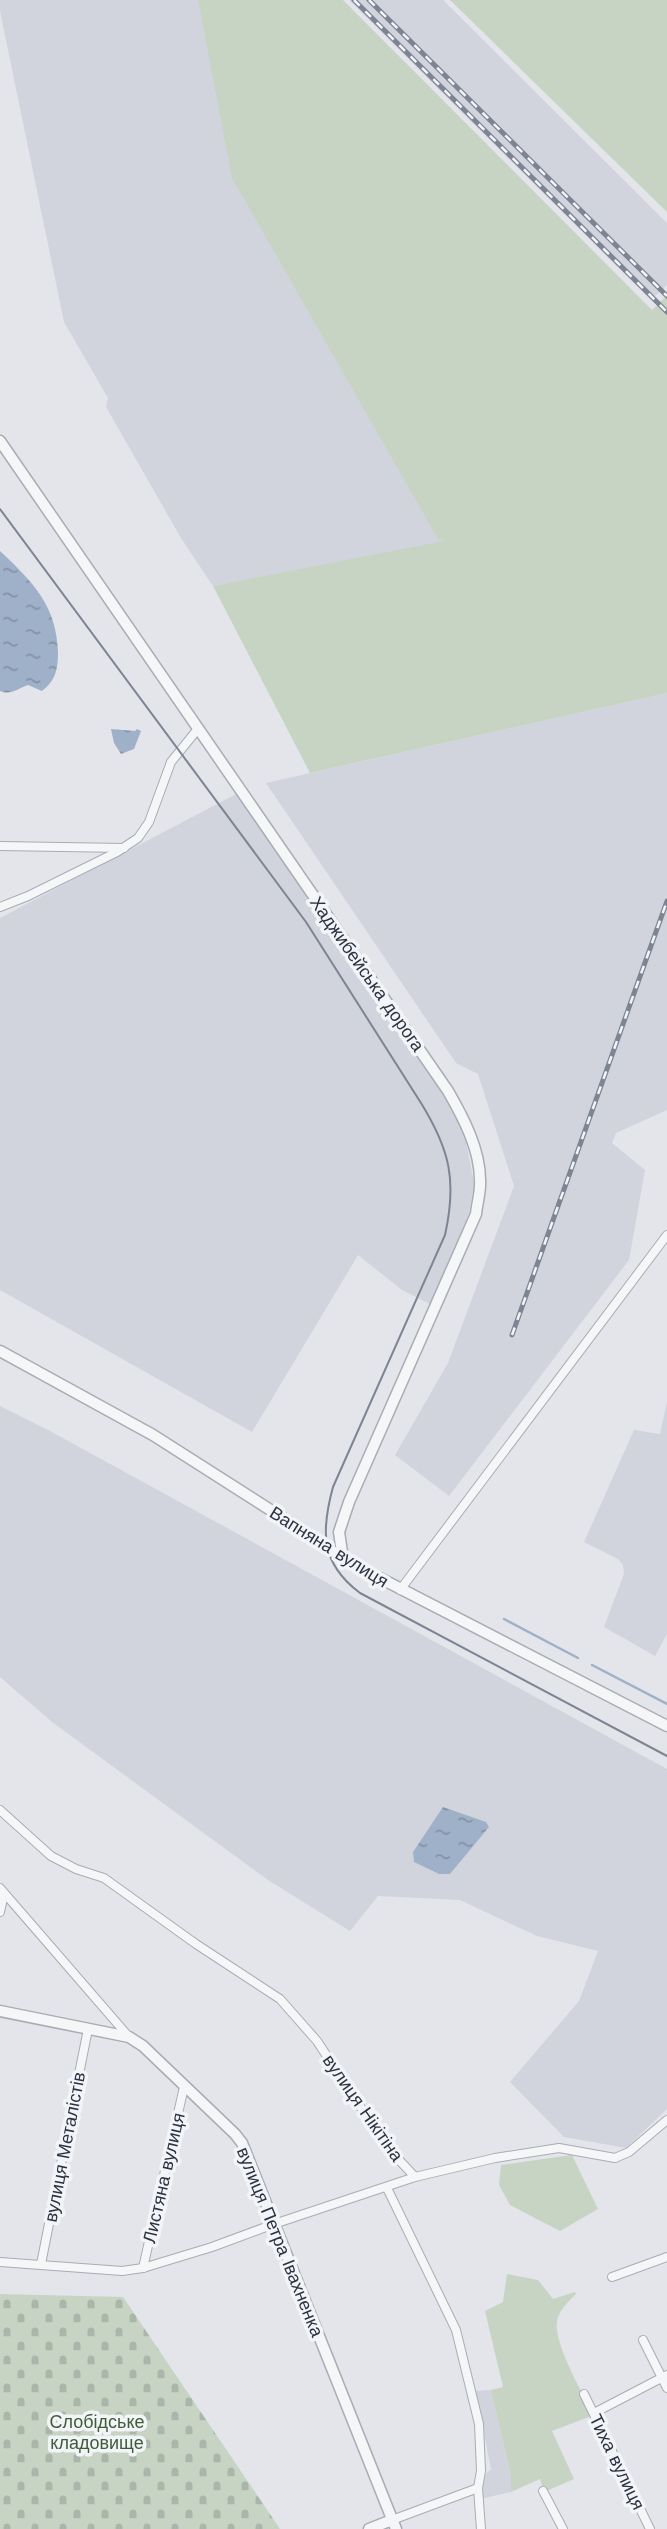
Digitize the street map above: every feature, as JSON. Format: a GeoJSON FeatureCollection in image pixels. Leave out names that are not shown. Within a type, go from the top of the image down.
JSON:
{"type":"FeatureCollection","features":[{"type":"Feature","properties":{"kind":"street","name":"Хаджибейська дорога"},"geometry":{"type":"LineString","coordinates":[[0,441],[4,455],[448,1091],[465,1122],[480,1180],[476,1214],[349,1502],[340,1532],[343,1559]]}},
{"type":"Feature","properties":{"kind":"street"},"geometry":{"type":"LineString","coordinates":[[0,907],[124,848],[138,838],[145,830],[165,772],[197,730]]}},
{"type":"Feature","properties":{"kind":"street"},"geometry":{"type":"LineString","coordinates":[[0,846],[124,848]]}},
{"type":"Feature","properties":{"kind":"street"},"geometry":{"type":"LineString","coordinates":[[400,1590],[667,1235]]}},
{"type":"Feature","properties":{"kind":"street","name":"Вапняна вулиця"},"geometry":{"type":"LineString","coordinates":[[0,1351],[153,1435],[343,1559],[667,1726]]}},
{"type":"Feature","properties":{"kind":"street","name":"вулиця Нікітіна"},"geometry":{"type":"LineString","coordinates":[[0,1810],[51,1856],[76,1870],[104,1878],[196,1944],[279,1998],[317,2041],[386,2146],[415,2177],[387,2188],[456,2330],[480,2424],[481,2471],[478,2488],[481,2529]]}},
{"type":"Feature","properties":{"kind":"street"},"geometry":{"type":"LineString","coordinates":[[0,1912],[2,1891]]}},
{"type":"Feature","properties":{"kind":"street"},"geometry":{"type":"LineString","coordinates":[[2,1891],[129,2037]]}},
{"type":"Feature","properties":{"kind":"street","name":"вулиця Петра Івахненка"},"geometry":{"type":"LineString","coordinates":[[0,2011],[129,2037],[143,2046],[242,2143],[394,2525]]}},
{"type":"Feature","properties":{"kind":"street","name":"вулиця Металістів"},"geometry":{"type":"LineString","coordinates":[[41,2264],[88,2029]]}},
{"type":"Feature","properties":{"kind":"street","name":"Листяна вулиця"},"geometry":{"type":"LineString","coordinates":[[143,2268],[184,2087]]}},
{"type":"Feature","properties":{"kind":"street"},"geometry":{"type":"LineString","coordinates":[[415,2177],[495,2158],[559,2148],[615,2158],[629,2152],[667,2120]]}},
{"type":"Feature","properties":{"kind":"street"},"geometry":{"type":"LineString","coordinates":[[0,2262],[122,2271],[143,2268],[387,2188]]}},
{"type":"Feature","properties":{"kind":"street"},"geometry":{"type":"LineString","coordinates":[[612,2277],[667,2257]]}},
{"type":"Feature","properties":{"kind":"street"},"geometry":{"type":"LineString","coordinates":[[643,2340],[664,2377],[667,2388]]}},
{"type":"Feature","properties":{"kind":"street"},"geometry":{"type":"LineString","coordinates":[[594,2413],[664,2377]]}},
{"type":"Feature","properties":{"kind":"street","name":"Тиха вулиця"},"geometry":{"type":"LineString","coordinates":[[584,2394],[650,2529]]}},
{"type":"Feature","properties":{"kind":"street"},"geometry":{"type":"LineString","coordinates":[[369,2529],[394,2525],[478,2488]]}},
{"type":"Feature","properties":{"kind":"street"},"geometry":{"type":"LineString","coordinates":[[543,2491],[563,2529]]}},
{"type":"Feature","properties":{"kind":"shaded area"},"geometry":{"type":"Polygon","coordinates":[[[0,0],[198,0],[213,71],[446,542],[213,586],[181,538],[106,407],[108,398],[64,322],[0,11],[0,0]]]}},
{"type":"Feature","properties":{"kind":"shaded area"},"geometry":{"type":"Polygon","coordinates":[[[349,0],[443,0],[667,223],[667,285],[651,300],[349,0]]]}},
{"type":"Feature","properties":{"kind":"shaded area"},"geometry":{"type":"Polygon","coordinates":[[[667,693],[667,1110],[616,1133],[612,1143],[645,1170],[629,1260],[449,1496],[395,1455],[448,1363],[514,1186],[478,1074],[456,1063],[266,783],[667,693]]]}},
{"type":"Feature","properties":{"kind":"shaded area"},"geometry":{"type":"Polygon","coordinates":[[[238,793],[445,1090],[462,1122],[474,1183],[469,1213],[432,1305],[402,1290],[358,1255],[252,1432],[0,1290],[0,918],[238,793]]]}},
{"type":"Feature","properties":{"kind":"shaded area"},"geometry":{"type":"Polygon","coordinates":[[[667,1402],[667,1634],[655,1656],[604,1627],[624,1574],[623,1565],[618,1559],[584,1542],[634,1430],[660,1434],[667,1402]]]}},
{"type":"Feature","properties":{"kind":"shaded area"},"geometry":{"type":"Polygon","coordinates":[[[0,1406],[667,1769],[667,2109],[626,2148],[564,2137],[510,2082],[579,2001],[598,1951],[537,1936],[460,1900],[378,1896],[350,1931],[268,1880],[52,1722],[0,1677],[0,1406]]]}},
{"type":"Feature","properties":{"kind":"shaded area"},"geometry":{"type":"Polygon","coordinates":[[[491,2390],[511,2476],[511,2492],[480,2499],[485,2475],[491,2469],[476,2391],[491,2390]]]}},
{"type":"Feature","properties":{"kind":"green space"},"geometry":{"type":"Polygon","coordinates":[[[198,0],[343,0],[652,310],[667,295],[667,693],[310,773],[213,586],[444,541],[438,539],[232,178],[198,0]]]}},
{"type":"Feature","properties":{"kind":"green space"},"geometry":{"type":"Polygon","coordinates":[[[450,0],[667,0],[667,212],[450,0]]]}},
{"type":"Feature","properties":{"kind":"green space"},"geometry":{"type":"Polygon","coordinates":[[[572,2155],[598,2209],[560,2231],[510,2205],[499,2185],[501,2165],[572,2155]]]}},
{"type":"Feature","properties":{"kind":"green space"},"geometry":{"type":"Polygon","coordinates":[[[507,2274],[538,2280],[553,2299],[575,2292],[576,2294],[560,2313],[557,2330],[570,2368],[594,2415],[552,2431],[574,2479],[544,2492],[540,2479],[511,2492],[511,2476],[491,2390],[503,2387],[485,2311],[503,2302],[507,2274]]]}},
{"type":"Feature","properties":{"kind":"green space","name":"Слобідське кладовище"},"geometry":{"type":"Polygon","coordinates":[[[0,2294],[123,2297],[280,2529],[0,2529],[0,2294]]]}},
{"type":"Feature","properties":{"kind":"water"},"geometry":{"type":"Polygon","coordinates":[[[0,551],[33,585],[48,608],[53,622],[57,636],[57,665],[53,679],[42,691],[28,685],[11,692],[0,691],[0,551]]]}},
{"type":"Feature","properties":{"kind":"water"},"geometry":{"type":"Polygon","coordinates":[[[111,729],[141,731],[134,749],[121,754],[114,743],[111,729]]]}},
{"type":"Feature","properties":{"kind":"water"},"geometry":{"type":"Polygon","coordinates":[[[443,1807],[486,1822],[489,1827],[450,1874],[439,1874],[414,1862],[413,1852],[443,1807]]]}},
{"type":"Feature","properties":{"kind":"waterway"},"geometry":{"type":"LineString","coordinates":[[504,1619],[578,1658]]}},
{"type":"Feature","properties":{"kind":"waterway"},"geometry":{"type":"LineString","coordinates":[[592,1665],[667,1704]]}},
{"type":"Feature","properties":{"kind":"tram line"},"geometry":{"type":"LineString","coordinates":[[0,509],[306,922],[421,1103],[445,1151],[450,1182],[449,1216],[445,1235],[333,1487],[326,1532],[327,1545],[337,1570],[360,1593],[667,1756]]}},
{"type":"Feature","properties":{"kind":"railway"},"geometry":{"type":"LineString","coordinates":[[354,0],[667,312]]}},
{"type":"Feature","properties":{"kind":"railway"},"geometry":{"type":"LineString","coordinates":[[369,0],[667,296]]}},
{"type":"Feature","properties":{"kind":"railway"},"geometry":{"type":"LineString","coordinates":[[512,1335],[667,901]]}}]}
